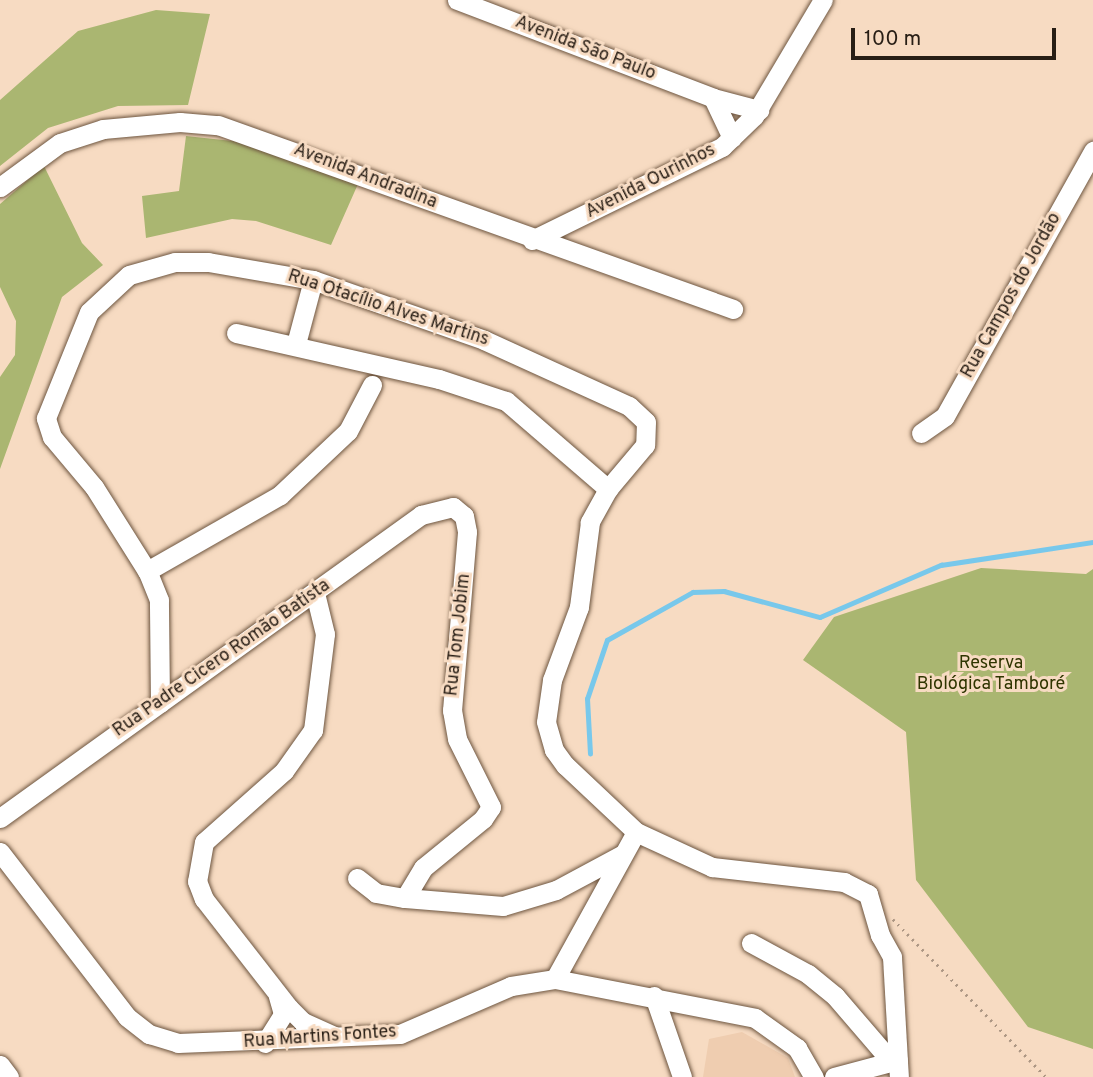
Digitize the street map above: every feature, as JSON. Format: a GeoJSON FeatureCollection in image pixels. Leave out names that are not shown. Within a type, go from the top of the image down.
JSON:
{"type":"FeatureCollection","features":[{"type":"Feature","properties":{"kind":"street","name":"Avenida São Paulo"},"geometry":{"type":"LineString","coordinates":[[457,0],[713,98],[759,110]]}},
{"type":"Feature","properties":{"kind":"street","name":"Avenida Ourinhos"},"geometry":{"type":"LineString","coordinates":[[532,240],[703,159],[732,138],[759,110],[823,0]]}},
{"type":"Feature","properties":{"kind":"street"},"geometry":{"type":"LineString","coordinates":[[713,98],[732,138]]}},
{"type":"Feature","properties":{"kind":"street","name":"Avenida Andradina"},"geometry":{"type":"LineString","coordinates":[[0,187],[60,143],[103,130],[180,122],[218,125],[532,240],[620,265],[733,309]]}},
{"type":"Feature","properties":{"kind":"street","name":"Rua Campos do Jordão"},"geometry":{"type":"LineString","coordinates":[[921,433],[944,416],[1093,151]]}},
{"type":"Feature","properties":{"kind":"street","name":"Rua Otacílio Alves Martins"},"geometry":{"type":"LineString","coordinates":[[160,703],[159,600],[147,570],[94,487],[48,428],[57,382],[89,312],[129,275],[175,262],[208,262],[313,280],[497,345],[629,405],[646,422],[645,445],[608,489],[590,522],[579,607],[552,680],[545,722],[554,750],[565,765],[636,832],[712,867],[844,882],[868,894],[880,935],[892,957],[896,1066]]}},
{"type":"Feature","properties":{"kind":"street"},"geometry":{"type":"LineString","coordinates":[[296,344],[313,280]]}},
{"type":"Feature","properties":{"kind":"street"},"geometry":{"type":"LineString","coordinates":[[236,333],[296,344],[506,401],[608,489]]}},
{"type":"Feature","properties":{"kind":"street"},"geometry":{"type":"LineString","coordinates":[[147,570],[297,481],[348,431],[372,385]]}},
{"type":"Feature","properties":{"kind":"street","name":"Rua Padre Cicero Romão Batista"},"geometry":{"type":"LineString","coordinates":[[0,818],[421,515],[447,507]]}},
{"type":"Feature","properties":{"kind":"street","name":"Rua Tom Jobim"},"geometry":{"type":"LineString","coordinates":[[405,898],[423,868],[483,820],[491,802],[470,770],[457,739],[452,710],[467,531],[460,510],[447,507]]}},
{"type":"Feature","properties":{"kind":"street"},"geometry":{"type":"LineString","coordinates":[[315,593],[325,634],[313,730],[284,771],[216,827],[204,842],[198,861],[197,881],[204,899],[303,1022],[342,1039]]}},
{"type":"Feature","properties":{"kind":"street"},"geometry":{"type":"LineString","coordinates":[[555,979],[636,832]]}},
{"type":"Feature","properties":{"kind":"street","name":"Rua Martins Fontes"},"geometry":{"type":"LineString","coordinates":[[0,852],[120,1008],[149,1034],[188,1044],[342,1039],[400,1034],[511,986],[555,979],[654,996],[755,1018],[797,1048],[814,1077]]}},
{"type":"Feature","properties":{"kind":"street"},"geometry":{"type":"LineString","coordinates":[[357,878],[376,893],[482,908],[503,906],[556,890],[624,853]]}},
{"type":"Feature","properties":{"kind":"street"},"geometry":{"type":"LineString","coordinates":[[751,943],[808,974],[835,996],[896,1066]]}},
{"type":"Feature","properties":{"kind":"street"},"geometry":{"type":"LineString","coordinates":[[265,1042],[284,1014],[274,989]]}},
{"type":"Feature","properties":{"kind":"street"},"geometry":{"type":"LineString","coordinates":[[654,996],[682,1077]]}},
{"type":"Feature","properties":{"kind":"street"},"geometry":{"type":"LineString","coordinates":[[0,1065],[9,1077]]}},
{"type":"Feature","properties":{"kind":"street"},"geometry":{"type":"LineString","coordinates":[[834,1077],[896,1066]]}},
{"type":"Feature","properties":{"kind":"path"},"geometry":{"type":"LineString","coordinates":[[893,919],[1046,1077]]}},
{"type":"Feature","properties":{"kind":"shaded area"},"geometry":{"type":"Polygon","coordinates":[[[742,1032],[788,1058],[795,1077],[703,1077],[709,1039],[742,1032]]]}},
{"type":"Feature","properties":{"kind":"green space"},"geometry":{"type":"Polygon","coordinates":[[[156,10],[210,14],[188,105],[118,106],[48,128],[0,166],[0,100],[78,31],[156,10]]]}},
{"type":"Feature","properties":{"kind":"green space"},"geometry":{"type":"Polygon","coordinates":[[[186,136],[251,143],[358,184],[331,245],[256,221],[232,219],[146,238],[142,196],[179,191],[186,136]]]}},
{"type":"Feature","properties":{"kind":"green space"},"geometry":{"type":"Polygon","coordinates":[[[44,166],[82,243],[103,265],[62,297],[0,469],[0,377],[15,355],[16,321],[0,287],[0,204],[44,166]]]}},
{"type":"Feature","properties":{"kind":"green space","name":"Reserva Biológica Tamboré"},"geometry":{"type":"Polygon","coordinates":[[[981,568],[1086,574],[1093,569],[1093,1049],[1028,1027],[916,880],[906,732],[803,660],[834,617],[981,568]]]}},
{"type":"Feature","properties":{"kind":"waterway"},"geometry":{"type":"LineString","coordinates":[[590,754],[587,699],[607,640],[693,592],[724,591],[820,617],[941,565],[1093,542]]}}]}
